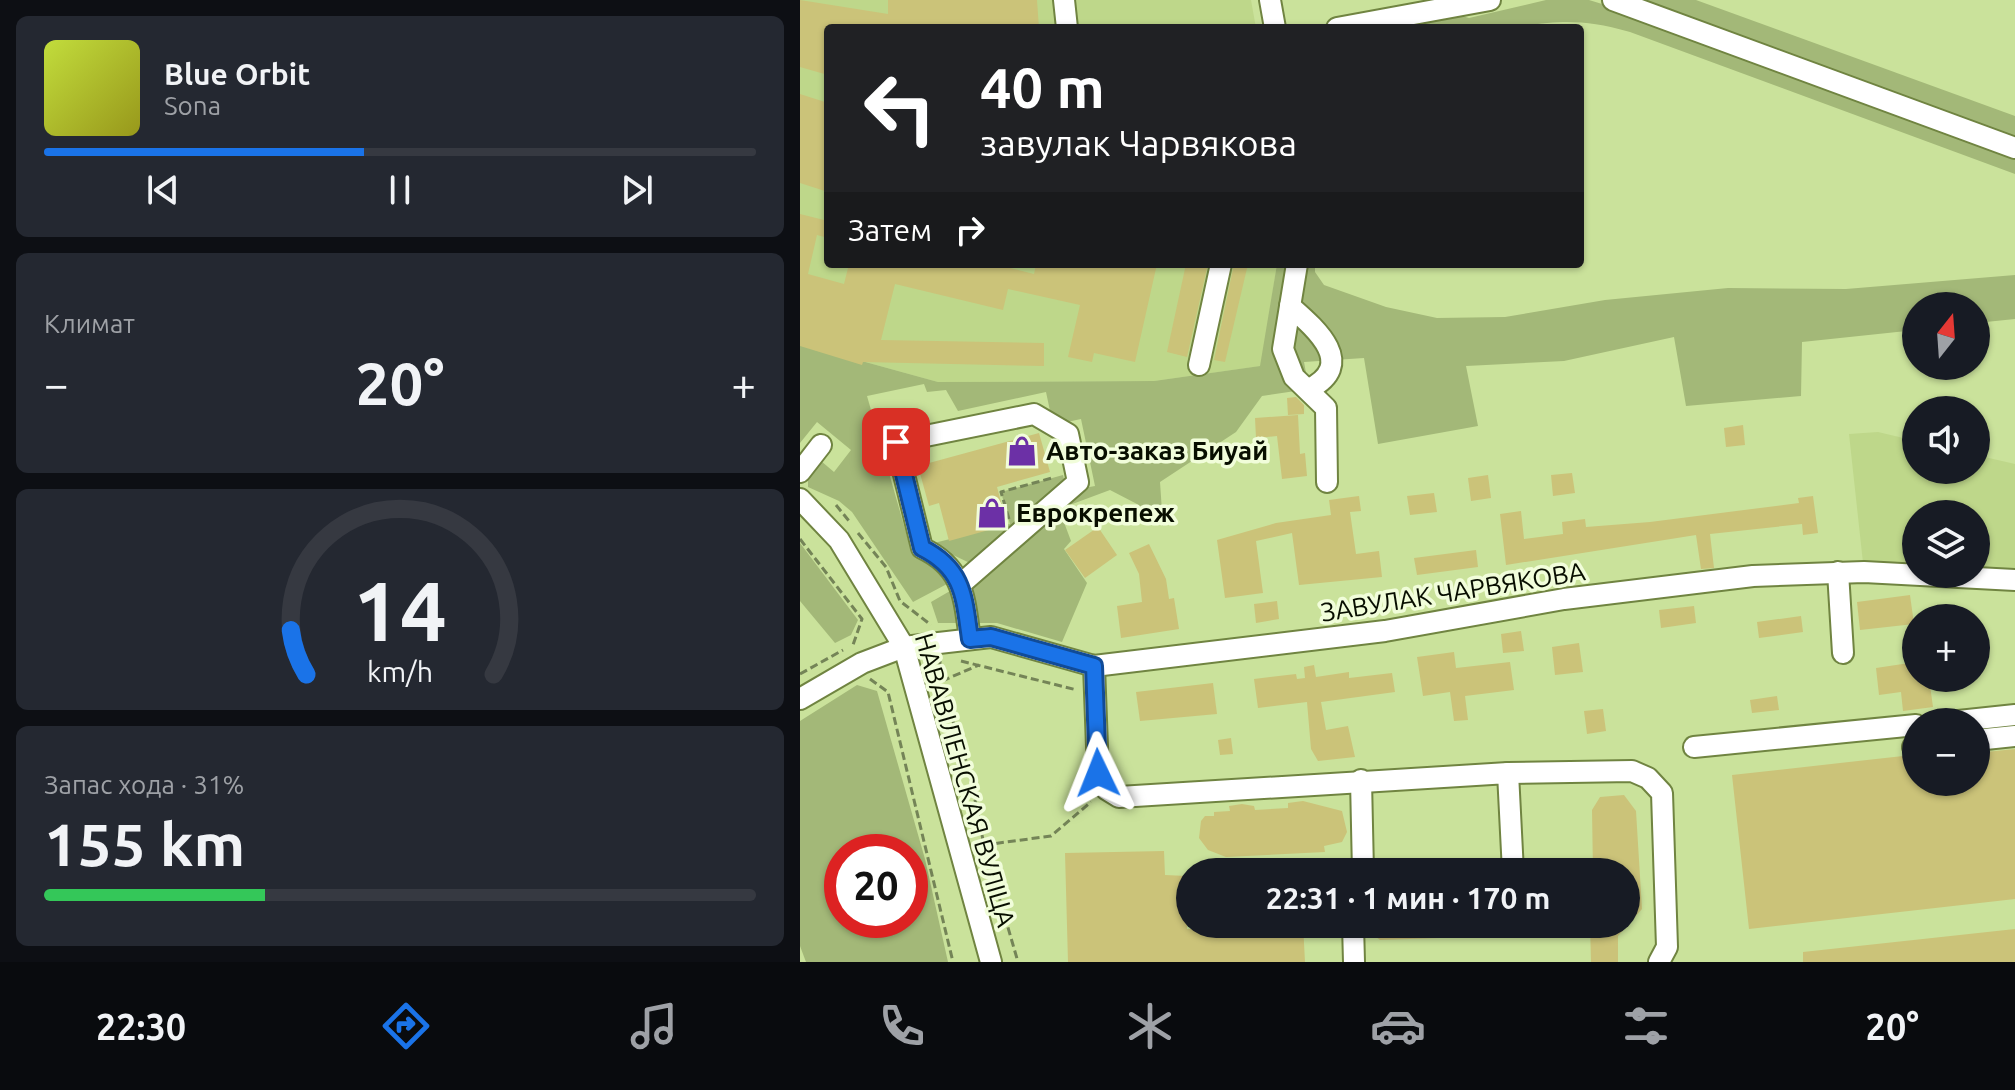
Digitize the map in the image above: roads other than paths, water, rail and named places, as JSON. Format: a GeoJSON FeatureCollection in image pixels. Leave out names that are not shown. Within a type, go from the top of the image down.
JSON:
{"type":"FeatureCollection","features":[{"type":"Feature","properties":{"kind":"street"},"geometry":{"type":"LineString","coordinates":[[1064,0],[1067,24]]}},
{"type":"Feature","properties":{"kind":"street"},"geometry":{"type":"LineString","coordinates":[[1270,0],[1274,24]]}},
{"type":"Feature","properties":{"kind":"street"},"geometry":{"type":"LineString","coordinates":[[1360,24],[1490,0]]}},
{"type":"Feature","properties":{"kind":"street"},"geometry":{"type":"LineString","coordinates":[[1613,0],[2015,148]]}},
{"type":"Feature","properties":{"kind":"street"},"geometry":{"type":"LineString","coordinates":[[1428,24],[1442,10]]}},
{"type":"Feature","properties":{"kind":"street"},"geometry":{"type":"LineString","coordinates":[[1199,365],[1220,268]]}},
{"type":"Feature","properties":{"kind":"street"},"geometry":{"type":"LineString","coordinates":[[1296,268],[1283,349],[1286,364],[1294,377],[1326,408],[1327,482]]}},
{"type":"Feature","properties":{"kind":"street"},"geometry":{"type":"LineString","coordinates":[[1290,306],[1328,344],[1331,366],[1323,381],[1309,389]]}},
{"type":"Feature","properties":{"kind":"street"},"geometry":{"type":"LineString","coordinates":[[962,583],[1078,482],[1068,434],[1034,414],[896,442],[922,548],[935,554],[962,583],[970,639]]}},
{"type":"Feature","properties":{"kind":"street"},"geometry":{"type":"LineString","coordinates":[[800,472],[821,445]]}},
{"type":"Feature","properties":{"kind":"street","name":"НАВАВІЛЕНСКАЯ ВУЛІЦА"},"geometry":{"type":"LineString","coordinates":[[800,499],[839,540],[904,647],[991,962]]}},
{"type":"Feature","properties":{"kind":"street"},"geometry":{"type":"LineString","coordinates":[[1838,572],[1843,653]]}},
{"type":"Feature","properties":{"kind":"street","name":"ЗАВУЛАК ЧАРВЯКОВА"},"geometry":{"type":"LineString","coordinates":[[800,699],[862,663],[904,647],[970,639],[991,637],[1094,666],[1385,631],[1564,599],[1753,576],[1838,572],[2015,580]]}},
{"type":"Feature","properties":{"kind":"street"},"geometry":{"type":"LineString","coordinates":[[1094,666],[1098,773],[1106,789],[1119,797],[1508,773],[1632,771],[1648,778],[1662,793],[1667,947],[1659,962]]}},
{"type":"Feature","properties":{"kind":"street"},"geometry":{"type":"LineString","coordinates":[[1990,718],[2015,715]]}},
{"type":"Feature","properties":{"kind":"street"},"geometry":{"type":"LineString","coordinates":[[1694,747],[1902,726]]}},
{"type":"Feature","properties":{"kind":"street"},"geometry":{"type":"LineString","coordinates":[[1990,739],[2015,736]]}},
{"type":"Feature","properties":{"kind":"street"},"geometry":{"type":"LineString","coordinates":[[1508,773],[1512,858]]}},
{"type":"Feature","properties":{"kind":"street"},"geometry":{"type":"LineString","coordinates":[[1361,780],[1363,858]]}},
{"type":"Feature","properties":{"kind":"street"},"geometry":{"type":"LineString","coordinates":[[1353,938],[1354,962]]}},
{"type":"Feature","properties":{"kind":"place","name":"Авто-заказ Биуай"},"geometry":{"type":"Point","coordinates":[1022,451]}},
{"type":"Feature","properties":{"kind":"place","name":"Еврокрепеж"},"geometry":{"type":"Point","coordinates":[992,513]}}]}
